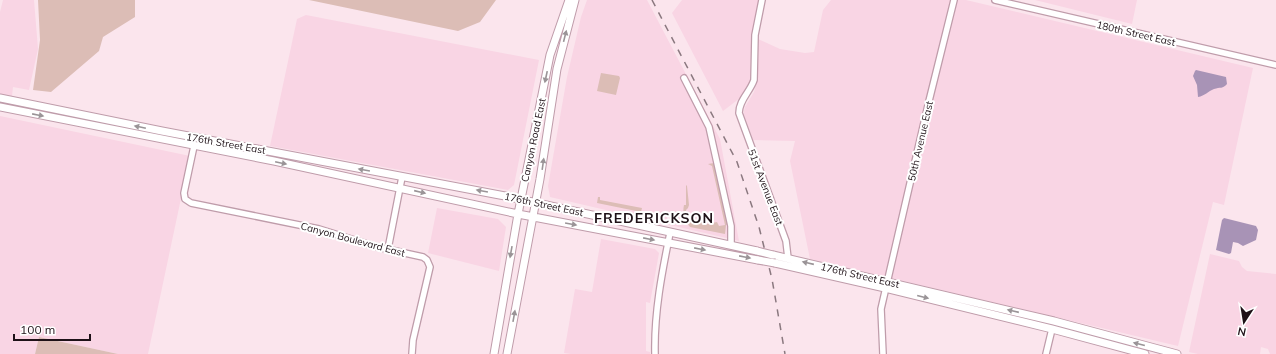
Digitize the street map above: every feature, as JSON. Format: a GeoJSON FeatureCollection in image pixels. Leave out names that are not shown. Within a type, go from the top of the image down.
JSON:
{"type":"FeatureCollection","features":[{"type":"Feature","properties":{"kind":"main road","name":"Canyon Road East"},"geometry":{"type":"LineString","coordinates":[[494,354],[518,214],[550,55],[570,0]]}},
{"type":"Feature","properties":{"kind":"main road","name":"Canyon Road East"},"geometry":{"type":"LineString","coordinates":[[507,354],[540,179],[557,69],[575,0]]}},
{"type":"Feature","properties":{"kind":"main road","name":"176th Street East"},"geometry":{"type":"LineString","coordinates":[[0,98],[201,139],[521,199],[757,251],[1145,354]]}},
{"type":"Feature","properties":{"kind":"main road"},"geometry":{"type":"LineString","coordinates":[[0,101],[14,101]]}},
{"type":"Feature","properties":{"kind":"main road","name":"176th Street East"},"geometry":{"type":"LineString","coordinates":[[0,108],[400,188],[532,217],[886,285],[1054,321],[1177,354]]}},
{"type":"Feature","properties":{"kind":"main road"},"geometry":{"type":"LineString","coordinates":[[160,140],[163,137],[193,141],[201,139]]}},
{"type":"Feature","properties":{"kind":"main road"},"geometry":{"type":"LineString","coordinates":[[1062,332],[1073,332],[1116,342],[1119,339]]}},
{"type":"Feature","properties":{"kind":"street","name":"51st Avenue East"},"geometry":{"type":"LineString","coordinates":[[762,0],[755,35],[754,80],[750,89],[740,103],[739,116],[786,241],[788,258]]}},
{"type":"Feature","properties":{"kind":"street","name":"50th Avenue East"},"geometry":{"type":"LineString","coordinates":[[883,354],[881,309],[954,0]]}},
{"type":"Feature","properties":{"kind":"street","name":"180th Street East"},"geometry":{"type":"LineString","coordinates":[[995,0],[1276,65]]}},
{"type":"Feature","properties":{"kind":"street"},"geometry":{"type":"LineString","coordinates":[[684,78],[710,127],[731,226],[731,246]]}},
{"type":"Feature","properties":{"kind":"street","name":"Canyon Boulevard East"},"geometry":{"type":"LineString","coordinates":[[194,146],[184,193],[185,199],[193,204],[319,229],[377,247],[423,257],[427,260],[430,267],[413,340],[412,354]]}},
{"type":"Feature","properties":{"kind":"street"},"geometry":{"type":"LineString","coordinates":[[388,249],[402,177]]}},
{"type":"Feature","properties":{"kind":"street"},"geometry":{"type":"LineString","coordinates":[[654,354],[661,278],[670,233]]}},
{"type":"Feature","properties":{"kind":"street"},"geometry":{"type":"LineString","coordinates":[[1046,354],[1052,329]]}},
{"type":"Feature","properties":{"kind":"shaded area"},"geometry":{"type":"Polygon","coordinates":[[[3,0],[34,0],[38,49],[29,90],[13,87],[12,96],[0,94],[0,12],[3,0]]]}},
{"type":"Feature","properties":{"kind":"shaded area"},"geometry":{"type":"Polygon","coordinates":[[[38,0],[135,0],[135,17],[103,37],[99,51],[51,92],[33,90],[40,40],[38,0]]]}},
{"type":"Feature","properties":{"kind":"shaded area"},"geometry":{"type":"Polygon","coordinates":[[[309,0],[496,0],[480,22],[458,31],[309,0]]]}},
{"type":"Feature","properties":{"kind":"shaded area"},"geometry":{"type":"Polygon","coordinates":[[[587,0],[647,0],[720,139],[739,241],[550,197],[548,186],[567,77],[581,17],[587,0]]]}},
{"type":"Feature","properties":{"kind":"shaded area"},"geometry":{"type":"Polygon","coordinates":[[[682,0],[760,0],[754,33],[751,77],[748,88],[744,95],[723,111],[672,13],[682,0]]]}},
{"type":"Feature","properties":{"kind":"shaded area"},"geometry":{"type":"Polygon","coordinates":[[[831,0],[966,0],[1253,68],[1224,205],[1213,202],[1178,346],[810,259],[790,161],[795,141],[753,140],[744,111],[754,92],[758,77],[758,39],[780,49],[805,53],[814,52],[823,10],[831,0]]]}},
{"type":"Feature","properties":{"kind":"shaded area"},"geometry":{"type":"Polygon","coordinates":[[[1035,0],[1137,0],[1132,24],[1035,0]]]}},
{"type":"Feature","properties":{"kind":"shaded area"},"geometry":{"type":"Polygon","coordinates":[[[306,15],[539,60],[514,185],[508,190],[270,146],[297,19],[306,15]]]}},
{"type":"Feature","properties":{"kind":"shaded area"},"geometry":{"type":"Polygon","coordinates":[[[1196,70],[1226,77],[1227,84],[1226,86],[1214,89],[1203,96],[1198,97],[1197,85],[1193,76],[1196,70]]]}},
{"type":"Feature","properties":{"kind":"shaded area"},"geometry":{"type":"Polygon","coordinates":[[[601,73],[619,76],[620,78],[616,95],[597,91],[601,73]]]}},
{"type":"Feature","properties":{"kind":"shaded area"},"geometry":{"type":"Polygon","coordinates":[[[0,116],[190,156],[148,354],[118,354],[39,337],[35,354],[0,354],[0,116]]]}},
{"type":"Feature","properties":{"kind":"shaded area"},"geometry":{"type":"Polygon","coordinates":[[[714,163],[729,224],[726,225],[725,234],[690,227],[685,219],[683,208],[684,205],[686,205],[686,185],[689,205],[686,210],[687,219],[692,218],[707,224],[717,222],[719,226],[725,225],[712,166],[708,164],[714,163]]]}},
{"type":"Feature","properties":{"kind":"shaded area"},"geometry":{"type":"Polygon","coordinates":[[[598,197],[600,197],[600,200],[642,208],[641,212],[597,203],[598,197]]]}},
{"type":"Feature","properties":{"kind":"shaded area"},"geometry":{"type":"Polygon","coordinates":[[[437,208],[498,219],[506,227],[499,271],[428,253],[437,208]]]}},
{"type":"Feature","properties":{"kind":"shaded area"},"geometry":{"type":"Polygon","coordinates":[[[1224,218],[1256,226],[1258,230],[1256,240],[1243,246],[1233,242],[1231,253],[1229,254],[1216,250],[1222,220],[1224,218]]]}},
{"type":"Feature","properties":{"kind":"shaded area"},"geometry":{"type":"Polygon","coordinates":[[[601,239],[655,249],[659,253],[650,303],[646,302],[646,351],[650,352],[650,354],[564,353],[575,289],[592,292],[601,239]]]}},
{"type":"Feature","properties":{"kind":"shaded area"},"geometry":{"type":"Polygon","coordinates":[[[1210,254],[1239,261],[1242,267],[1247,271],[1276,274],[1276,354],[1270,354],[1268,349],[1261,347],[1260,354],[1198,354],[1189,352],[1210,254]]]}},
{"type":"Feature","properties":{"kind":"shaded area"},"geometry":{"type":"Polygon","coordinates":[[[39,337],[118,354],[35,354],[39,337]]]}},
{"type":"Feature","properties":{"kind":"railway"},"geometry":{"type":"LineString","coordinates":[[652,0],[737,162],[759,227],[772,279],[785,354]]}},
{"type":"Feature","properties":{"kind":"district","name":"FREDERICKSON"},"geometry":{"type":"Point","coordinates":[654,218]}}]}
